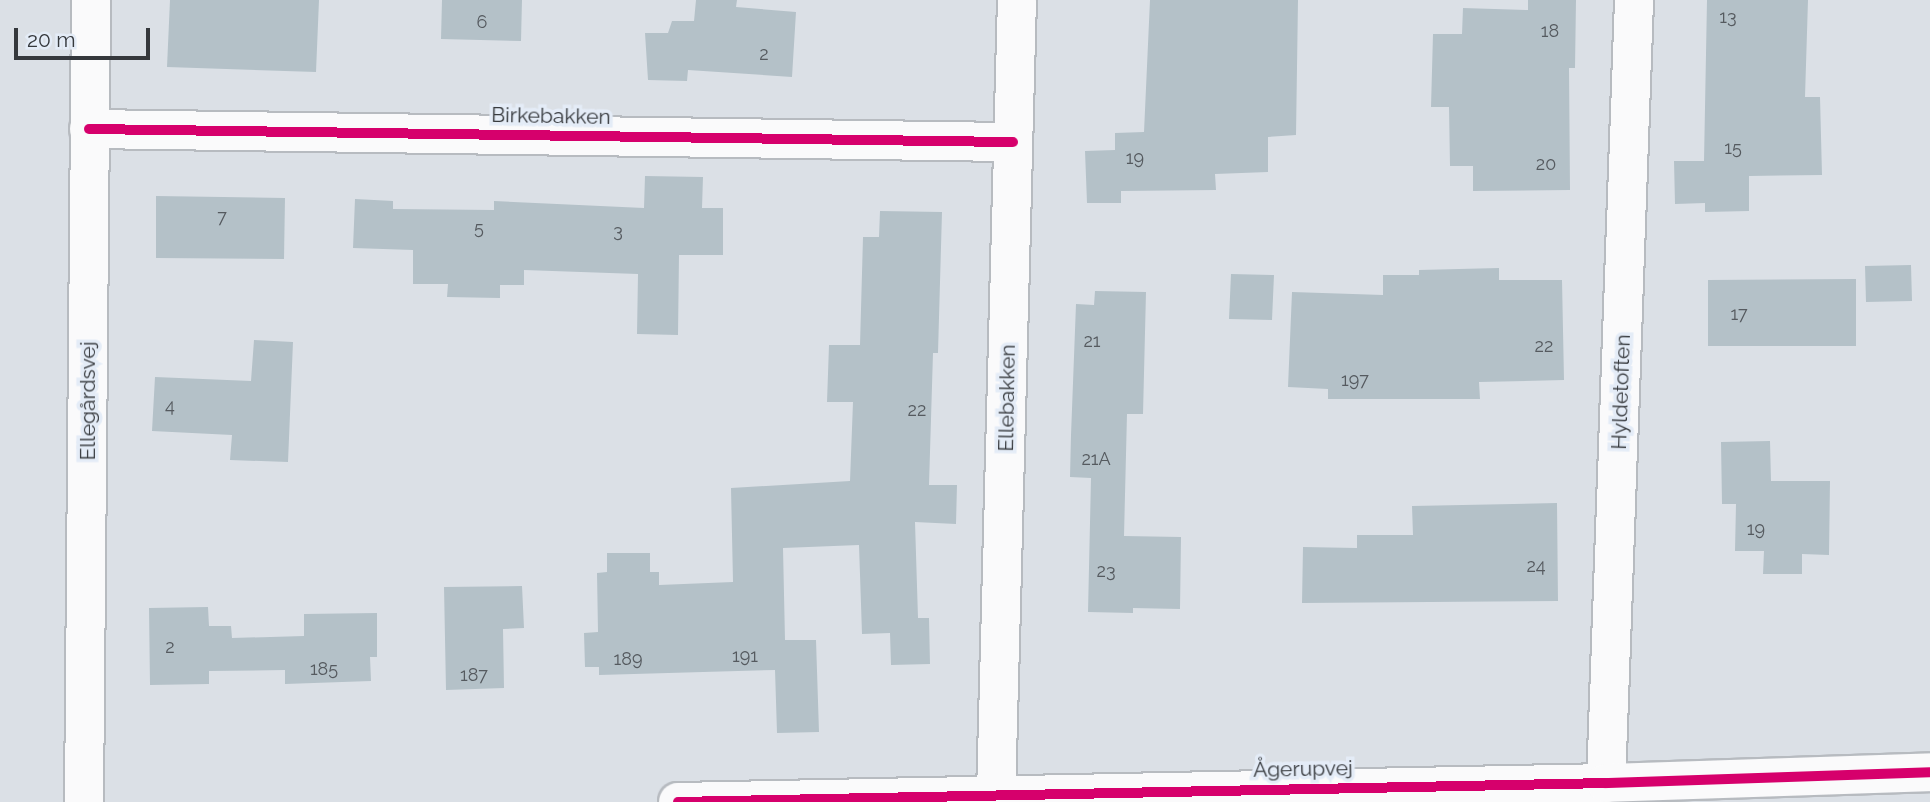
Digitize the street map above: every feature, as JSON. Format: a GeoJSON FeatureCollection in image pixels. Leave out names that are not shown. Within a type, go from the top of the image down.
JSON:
{"type":"FeatureCollection","features":[{"type":"Feature","properties":{"kind":"street","name":"Ellegårdsvej"},"geometry":{"type":"LineString","coordinates":[[84,802],[91,0]]}},
{"type":"Feature","properties":{"kind":"street","name":"Ellebakken"},"geometry":{"type":"LineString","coordinates":[[996,795],[1017,0]]}},
{"type":"Feature","properties":{"kind":"street","name":"Hyldetoften"},"geometry":{"type":"LineString","coordinates":[[1606,783],[1634,0]]}},
{"type":"Feature","properties":{"kind":"street","name":"Birkebakken"},"geometry":{"type":"LineString","coordinates":[[89,129],[1013,142]]}},
{"type":"Feature","properties":{"kind":"street","name":"Ågerupvej"},"geometry":{"type":"LineString","coordinates":[[678,802],[1606,783],[1930,772]]}},
{"type":"Feature","properties":{"kind":"building"},"geometry":{"type":"Polygon","coordinates":[[[170,0],[319,0],[316,72],[167,67],[170,0]]]}},
{"type":"Feature","properties":{"kind":"building"},"geometry":{"type":"Polygon","coordinates":[[[442,0],[522,0],[521,41],[441,39],[442,0]]]}},
{"type":"Feature","properties":{"kind":"building"},"geometry":{"type":"Polygon","coordinates":[[[696,0],[737,0],[736,7],[796,12],[792,77],[688,70],[687,81],[648,80],[645,33],[668,33],[672,21],[694,21],[696,0]]]}},
{"type":"Feature","properties":{"kind":"building"},"geometry":{"type":"Polygon","coordinates":[[[1150,0],[1298,0],[1296,135],[1268,137],[1268,172],[1215,174],[1216,190],[1121,191],[1121,203],[1087,203],[1085,151],[1115,150],[1115,133],[1144,132],[1150,0]]]}},
{"type":"Feature","properties":{"kind":"building"},"geometry":{"type":"Polygon","coordinates":[[[1528,0],[1576,0],[1575,68],[1569,68],[1570,190],[1473,191],[1473,166],[1450,166],[1449,107],[1431,107],[1433,34],[1462,34],[1463,8],[1528,10],[1528,0]]]}},
{"type":"Feature","properties":{"kind":"building"},"geometry":{"type":"Polygon","coordinates":[[[1707,0],[1808,0],[1805,97],[1820,97],[1822,175],[1749,176],[1749,211],[1705,212],[1705,203],[1675,204],[1674,161],[1704,161],[1707,0]]]}},
{"type":"Feature","properties":{"kind":"building"},"geometry":{"type":"Polygon","coordinates":[[[645,176],[703,177],[702,208],[723,208],[723,255],[679,255],[678,335],[637,334],[638,274],[524,270],[524,285],[500,285],[500,298],[447,297],[448,284],[413,284],[413,250],[353,248],[355,199],[393,201],[393,209],[494,210],[494,201],[644,208],[645,176]]]}},
{"type":"Feature","properties":{"kind":"building"},"geometry":{"type":"Polygon","coordinates":[[[156,196],[285,198],[284,259],[156,258],[156,196]]]}},
{"type":"Feature","properties":{"kind":"building"},"geometry":{"type":"Polygon","coordinates":[[[880,211],[942,212],[938,353],[933,353],[929,485],[957,485],[956,524],[915,522],[918,618],[929,618],[930,664],[891,665],[890,633],[862,634],[859,545],[783,548],[785,640],[816,640],[819,732],[777,733],[775,670],[599,675],[599,667],[585,667],[584,633],[598,632],[597,573],[607,572],[607,553],[650,553],[650,572],[659,572],[659,585],[733,582],[731,488],[850,481],[853,402],[827,402],[829,345],[860,345],[863,237],[879,237],[880,211]]]}},
{"type":"Feature","properties":{"kind":"building"},"geometry":{"type":"Polygon","coordinates":[[[1911,265],[1912,301],[1866,302],[1865,266],[1911,265]]]}},
{"type":"Feature","properties":{"kind":"building"},"geometry":{"type":"Polygon","coordinates":[[[1499,268],[1499,280],[1562,280],[1564,380],[1479,382],[1480,399],[1328,399],[1328,389],[1288,387],[1292,292],[1383,295],[1383,275],[1419,275],[1419,270],[1499,268]]]}},
{"type":"Feature","properties":{"kind":"building"},"geometry":{"type":"Polygon","coordinates":[[[1231,274],[1274,275],[1272,320],[1229,319],[1231,274]]]}},
{"type":"Feature","properties":{"kind":"building"},"geometry":{"type":"Polygon","coordinates":[[[1856,279],[1856,346],[1708,346],[1708,280],[1856,279]]]}},
{"type":"Feature","properties":{"kind":"building"},"geometry":{"type":"Polygon","coordinates":[[[1095,291],[1146,292],[1143,414],[1127,414],[1124,536],[1181,537],[1180,609],[1133,608],[1133,613],[1088,612],[1091,478],[1070,477],[1076,304],[1094,305],[1095,291]]]}},
{"type":"Feature","properties":{"kind":"building"},"geometry":{"type":"Polygon","coordinates":[[[254,340],[293,342],[288,462],[230,460],[232,435],[152,431],[155,377],[251,381],[254,340]]]}},
{"type":"Feature","properties":{"kind":"building"},"geometry":{"type":"Polygon","coordinates":[[[1770,441],[1771,481],[1830,481],[1829,555],[1802,554],[1802,574],[1763,574],[1764,551],[1735,551],[1736,504],[1722,504],[1721,442],[1770,441]]]}},
{"type":"Feature","properties":{"kind":"building"},"geometry":{"type":"Polygon","coordinates":[[[1557,503],[1558,601],[1302,603],[1303,547],[1357,548],[1357,535],[1413,535],[1412,506],[1557,503]]]}},
{"type":"Feature","properties":{"kind":"building"},"geometry":{"type":"Polygon","coordinates":[[[522,586],[524,628],[503,629],[504,688],[446,690],[444,587],[522,586]]]}},
{"type":"Feature","properties":{"kind":"building"},"geometry":{"type":"Polygon","coordinates":[[[208,607],[209,626],[231,626],[232,638],[304,636],[304,614],[377,613],[377,657],[370,657],[371,681],[285,684],[285,670],[209,671],[209,684],[150,685],[149,608],[208,607]]]}},
{"type":"Feature","properties":{"kind":"cycle path"},"geometry":{"type":"LineString","coordinates":[[89,129],[1013,142]]}},
{"type":"Feature","properties":{"kind":"cycle path"},"geometry":{"type":"LineString","coordinates":[[678,802],[1606,783],[1930,772]]}}]}
